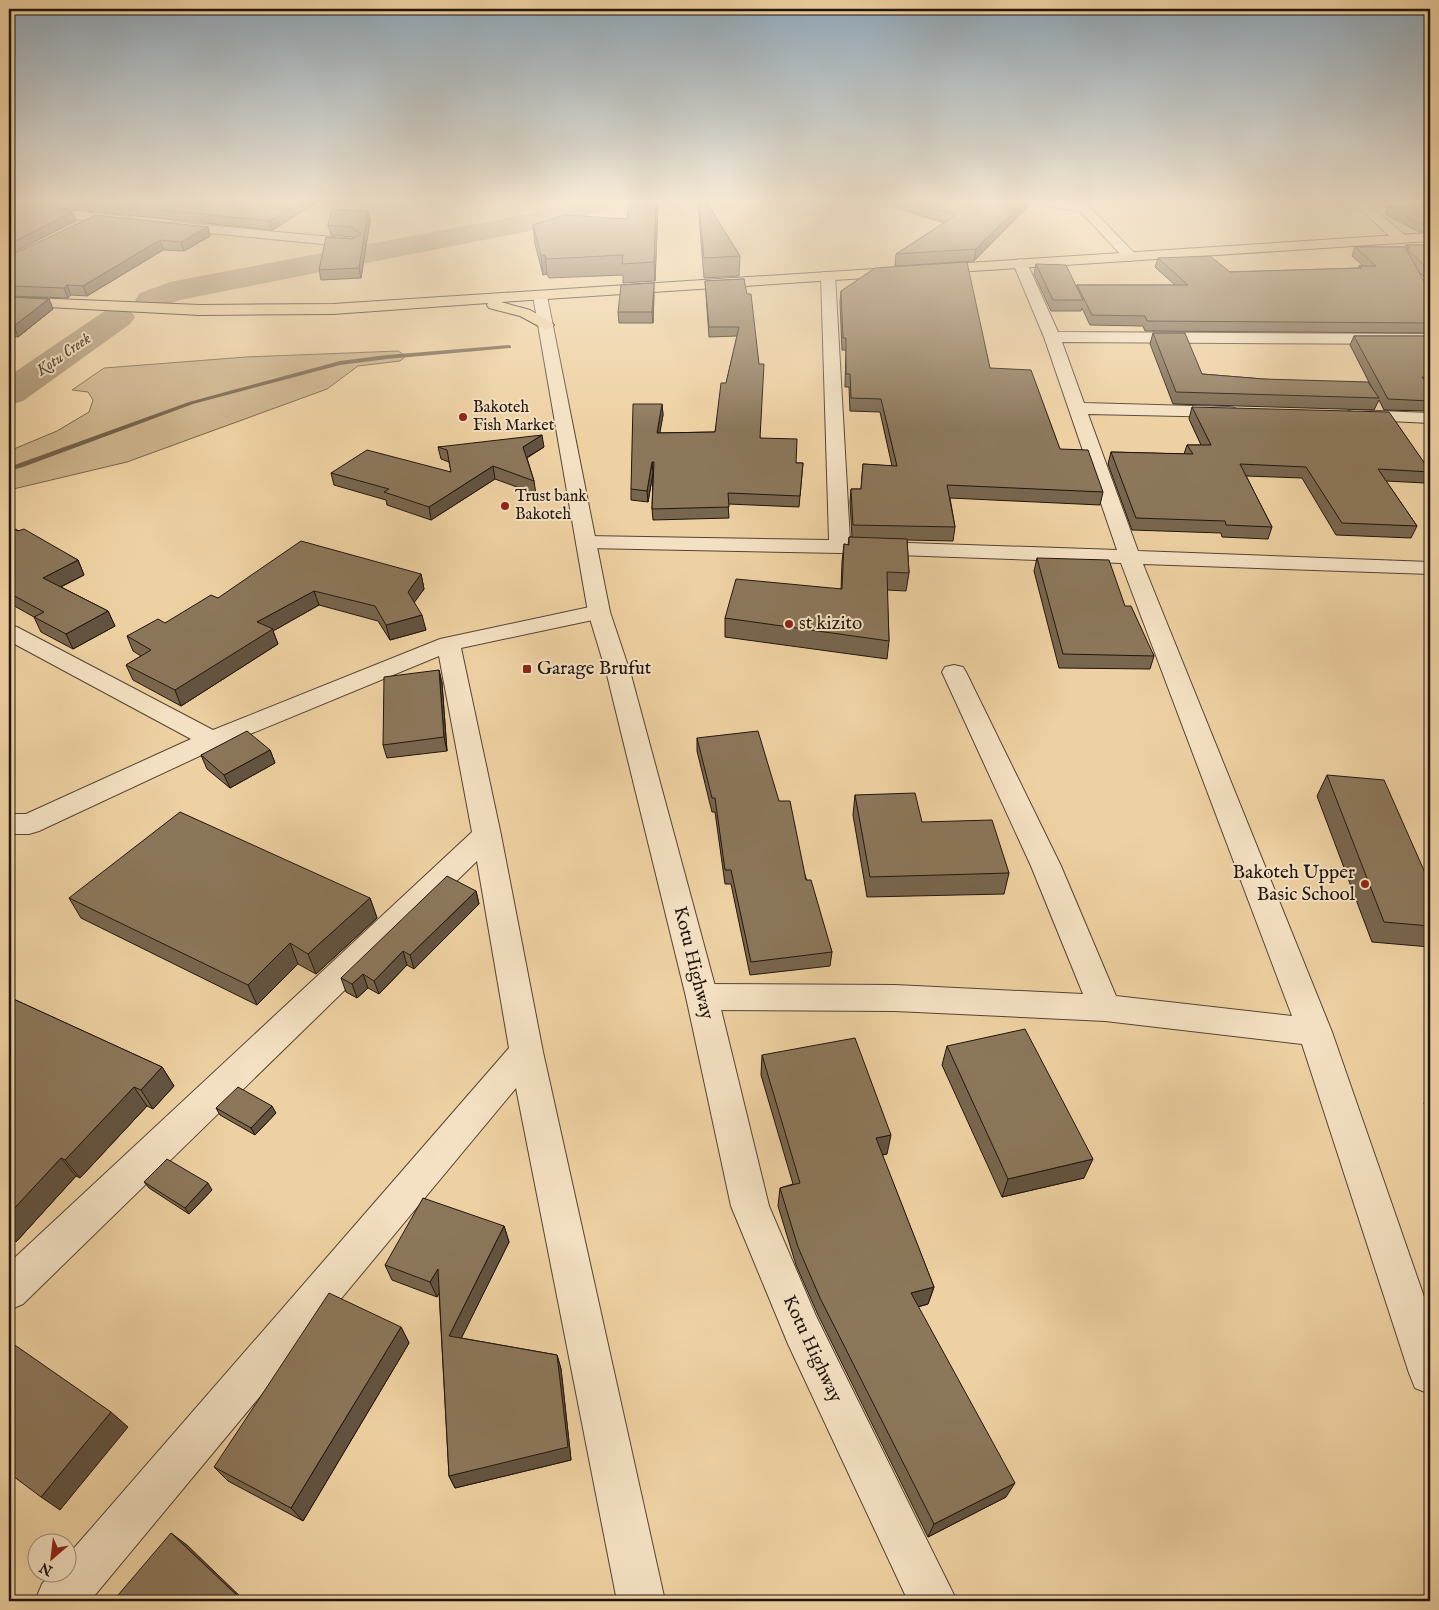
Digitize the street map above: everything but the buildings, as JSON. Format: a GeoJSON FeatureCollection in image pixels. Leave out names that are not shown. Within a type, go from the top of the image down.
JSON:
{"type":"FeatureCollection","features":[{"type":"Feature","properties":{"kind":"main road"},"geometry":{"type":"LineString","coordinates":[[9,301],[130,307],[264,310],[333,309],[784,278]]}},
{"type":"Feature","properties":{"kind":"main road"},"geometry":{"type":"LineString","coordinates":[[468,300],[510,308],[546,321],[568,303],[604,291]]}},
{"type":"Feature","properties":{"kind":"street"},"geometry":{"type":"LineString","coordinates":[[828,278],[840,547]]}},
{"type":"Feature","properties":{"kind":"street"},"geometry":{"type":"LineString","coordinates":[[1027,278],[1052,337],[1130,558],[1315,1032],[1430,1373]]}},
{"type":"Feature","properties":{"kind":"street","name":"Kotu Highway"},"geometry":{"type":"LineString","coordinates":[[540,296],[600,612],[619,675],[702,996],[750,1206],[802,1330],[933,1601]]}},
{"type":"Feature","properties":{"kind":"street"},"geometry":{"type":"LineString","coordinates":[[1052,337],[1430,339]]}},
{"type":"Feature","properties":{"kind":"street"},"geometry":{"type":"LineString","coordinates":[[1077,408],[1244,412]]}},
{"type":"Feature","properties":{"kind":"street"},"geometry":{"type":"LineString","coordinates":[[1342,415],[1430,418]]}},
{"type":"Feature","properties":{"kind":"street"},"geometry":{"type":"LineString","coordinates":[[586,542],[840,547],[1430,568]]}},
{"type":"Feature","properties":{"kind":"street"},"geometry":{"type":"LineString","coordinates":[[9,824],[29,824],[212,740],[448,644],[600,612]]}},
{"type":"Feature","properties":{"kind":"street"},"geometry":{"type":"LineString","coordinates":[[9,632],[212,740]]}},
{"type":"Feature","properties":{"kind":"street"},"geometry":{"type":"LineString","coordinates":[[448,644],[487,835],[526,1052],[641,1601]]}},
{"type":"Feature","properties":{"kind":"street"},"geometry":{"type":"LineString","coordinates":[[954,672],[1046,866],[1105,1008]]}},
{"type":"Feature","properties":{"kind":"street"},"geometry":{"type":"LineString","coordinates":[[9,1290],[487,835]]}},
{"type":"Feature","properties":{"kind":"street"},"geometry":{"type":"LineString","coordinates":[[702,996],[896,998],[1105,1008],[1315,1032]]}},
{"type":"Feature","properties":{"kind":"street"},"geometry":{"type":"LineString","coordinates":[[59,1601],[526,1052]]}},
{"type":"Feature","properties":{"kind":"shaded area"},"geometry":{"type":"Polygon","coordinates":[[[398,351],[406,356],[400,361],[358,366],[327,389],[127,462],[9,490],[9,451],[57,431],[89,412],[93,400],[88,392],[72,390],[104,368],[246,357],[398,351]]]}},
{"type":"Feature","properties":{"kind":"waterway","name":"Kotu Creek"},"geometry":{"type":"LineString","coordinates":[[152,300],[170,292],[241,278]]}},
{"type":"Feature","properties":{"kind":"waterway","name":"Kotu Creek"},"geometry":{"type":"LineString","coordinates":[[9,393],[118,317]]}},
{"type":"Feature","properties":{"kind":"waterway"},"geometry":{"type":"LineString","coordinates":[[9,469],[191,403],[340,363],[387,357],[509,347]]}},
{"type":"Feature","properties":{"kind":"place","name":"Bakoteh Fish Market"},"geometry":{"type":"Point","coordinates":[463,417]}},
{"type":"Feature","properties":{"kind":"place","name":"Trust bank Bakoteh"},"geometry":{"type":"Point","coordinates":[505,506]}},
{"type":"Feature","properties":{"kind":"place","name":"st kizito"},"geometry":{"type":"Point","coordinates":[789,624]}},
{"type":"Feature","properties":{"kind":"place","name":"Garage Brufut"},"geometry":{"type":"Point","coordinates":[527,669]}},
{"type":"Feature","properties":{"kind":"place","name":"Bakoteh Upper Basic School"},"geometry":{"type":"Point","coordinates":[1365,884]}}]}
